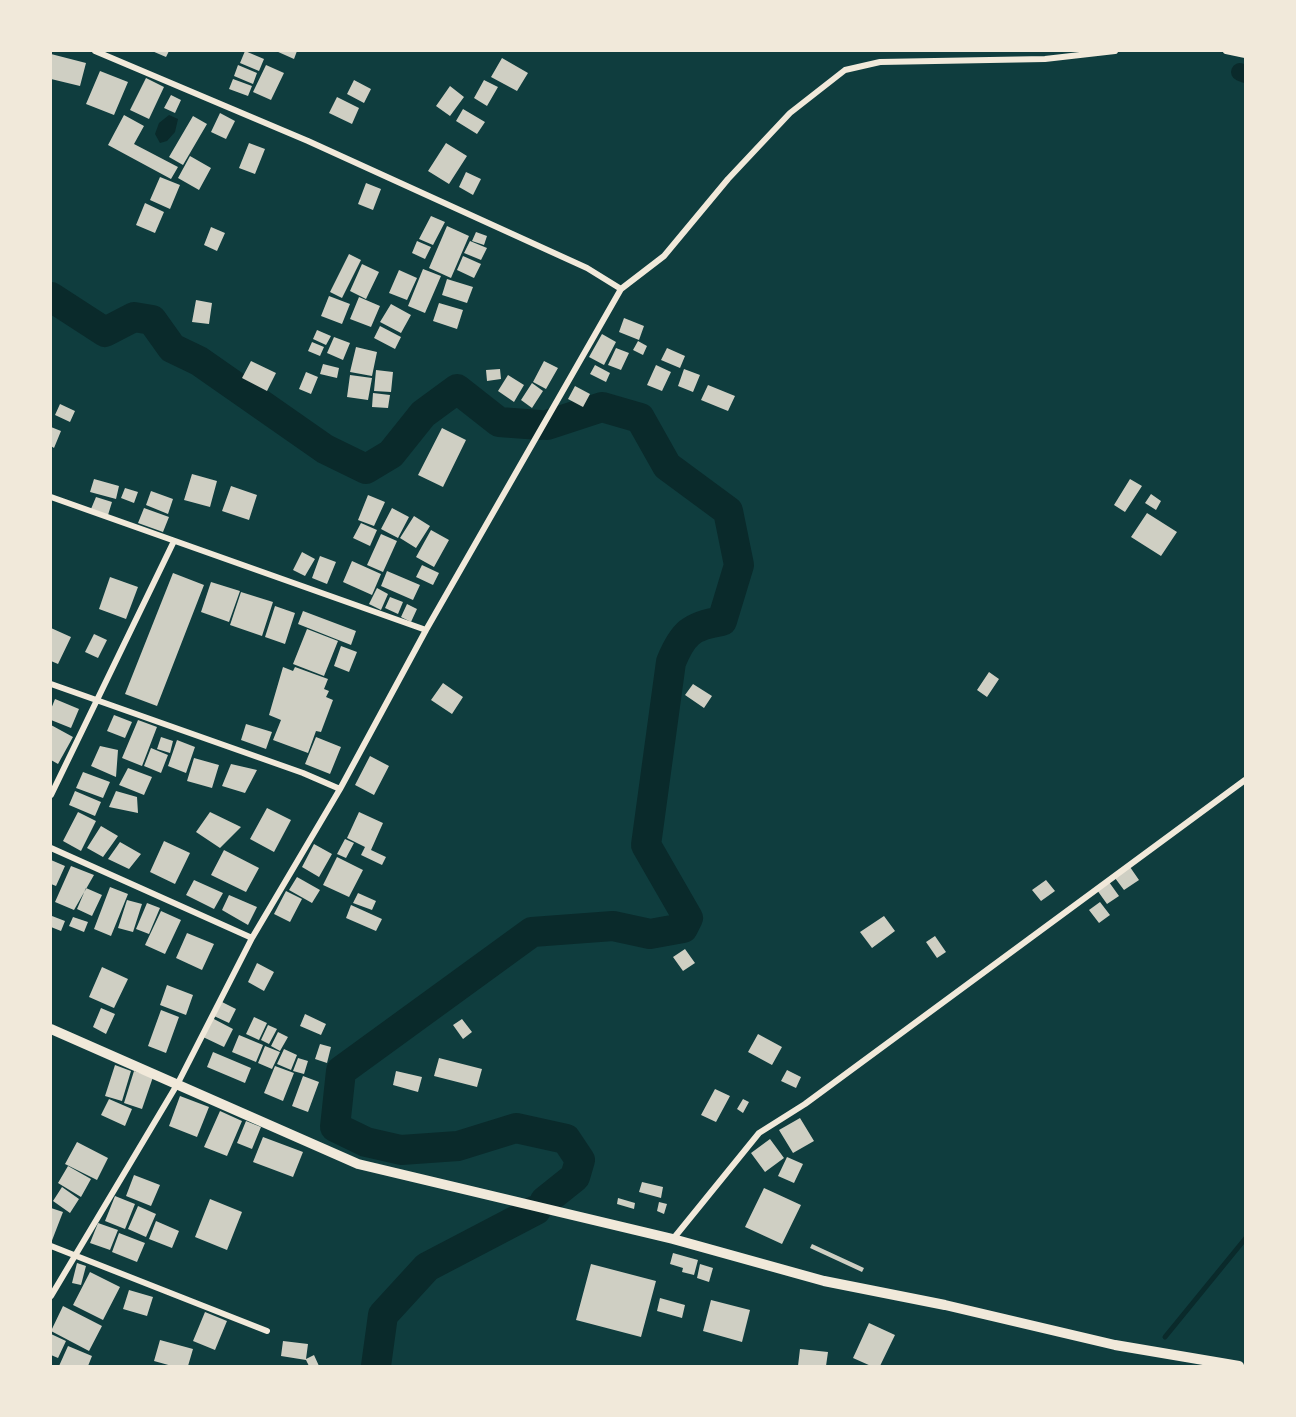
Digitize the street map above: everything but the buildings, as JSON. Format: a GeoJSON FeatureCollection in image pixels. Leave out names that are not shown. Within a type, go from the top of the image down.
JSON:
{"type":"FeatureCollection","features":[{"type":"Feature","properties":{"kind":"street"},"geometry":{"type":"LineString","coordinates":[[95,51],[308,141],[587,268],[621,289]]}},
{"type":"Feature","properties":{"kind":"street"},"geometry":{"type":"LineString","coordinates":[[51,1296],[178,1083],[252,938],[340,789],[426,630],[621,289],[664,255],[728,179],[790,113],[845,70],[880,62],[1045,59],[1115,51]]}},
{"type":"Feature","properties":{"kind":"street"},"geometry":{"type":"LineString","coordinates":[[1226,51],[1245,55]]}},
{"type":"Feature","properties":{"kind":"street"},"geometry":{"type":"LineString","coordinates":[[51,497],[426,630]]}},
{"type":"Feature","properties":{"kind":"street"},"geometry":{"type":"LineString","coordinates":[[51,795],[174,541]]}},
{"type":"Feature","properties":{"kind":"street"},"geometry":{"type":"LineString","coordinates":[[51,684],[303,773],[340,789]]}},
{"type":"Feature","properties":{"kind":"street"},"geometry":{"type":"LineString","coordinates":[[673,1239],[759,1132],[805,1104],[1245,780]]}},
{"type":"Feature","properties":{"kind":"street"},"geometry":{"type":"LineString","coordinates":[[51,848],[252,938]]}},
{"type":"Feature","properties":{"kind":"street"},"geometry":{"type":"LineString","coordinates":[[51,1029],[358,1164],[673,1239],[824,1281],[945,1305],[1116,1345],[1239,1366]]}},
{"type":"Feature","properties":{"kind":"street"},"geometry":{"type":"LineString","coordinates":[[51,1246],[267,1331]]}},
{"type":"Feature","properties":{"kind":"water"},"geometry":{"type":"Polygon","coordinates":[[[169,115],[178,119],[175,132],[167,141],[160,143],[155,134],[159,123],[169,115]]]}},
{"type":"Feature","properties":{"kind":"waterway"},"geometry":{"type":"LineString","coordinates":[[1240,72],[1245,74]]}},
{"type":"Feature","properties":{"kind":"waterway"},"geometry":{"type":"LineString","coordinates":[[51,297],[105,332],[134,317],[152,320],[172,348],[199,361],[325,449],[366,469],[391,454],[423,414],[457,389],[499,422],[540,425]]}},
{"type":"Feature","properties":{"kind":"waterway"},"geometry":{"type":"LineString","coordinates":[[545,1201],[575,1177],[580,1160],[566,1139],[516,1128],[458,1146],[401,1150],[366,1142],[335,1127],[341,1071],[532,932],[613,926],[650,934],[683,928],[688,918],[646,845],[671,662],[689,632],[703,625],[722,621],[739,565],[728,511],[667,466],[640,418],[602,407],[547,425]]}},
{"type":"Feature","properties":{"kind":"waterway"},"geometry":{"type":"LineString","coordinates":[[376,1366],[383,1315],[427,1267],[536,1210]]}},
{"type":"Feature","properties":{"kind":"waterway"},"geometry":{"type":"LineString","coordinates":[[1165,1337],[1245,1239]]}}]}
